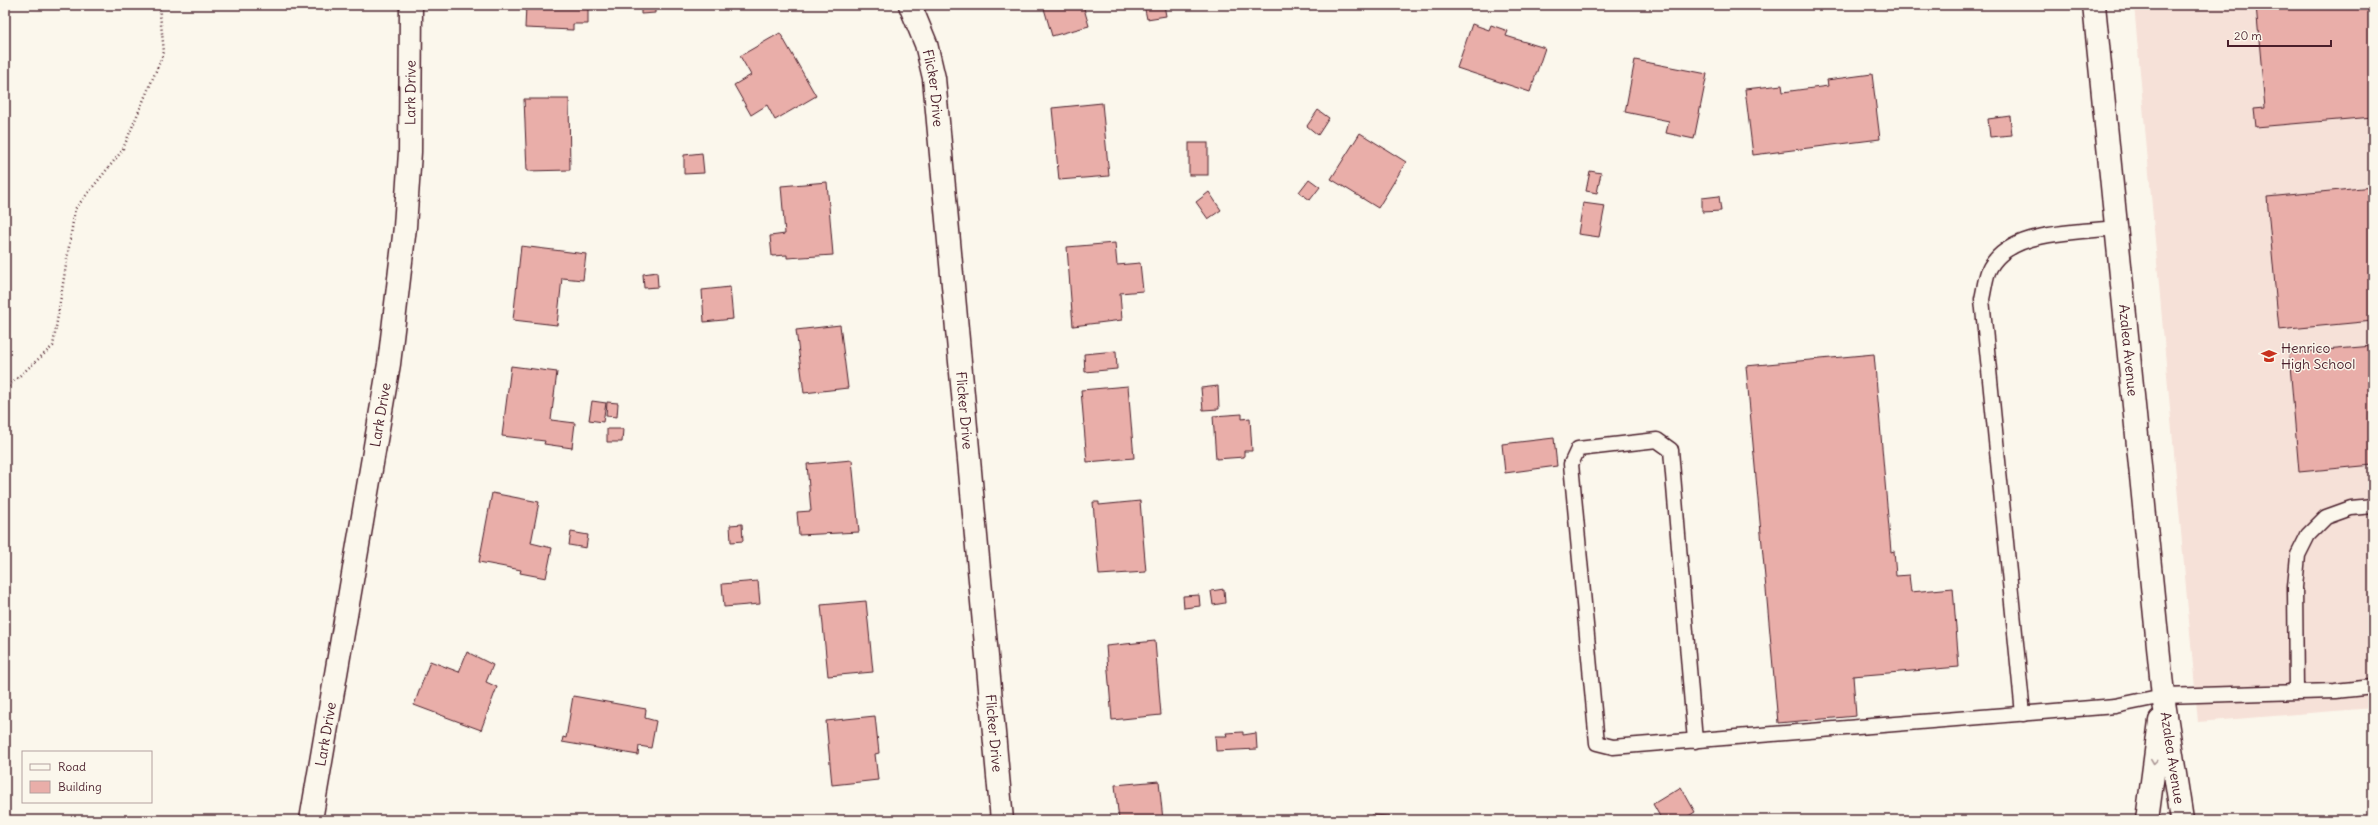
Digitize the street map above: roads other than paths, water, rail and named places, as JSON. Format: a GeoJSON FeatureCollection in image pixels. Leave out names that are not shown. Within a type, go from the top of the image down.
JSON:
{"type":"FeatureCollection","features":[{"type":"Feature","properties":{"kind":"street","name":"Lark Drive"},"geometry":{"type":"LineString","coordinates":[[315,819],[389,364],[405,227],[409,159],[411,5]]}},
{"type":"Feature","properties":{"kind":"street","name":"Flicker Drive"},"geometry":{"type":"LineString","coordinates":[[910,5],[926,44],[934,78],[1002,820]]}},
{"type":"Feature","properties":{"kind":"street","name":"Azalea Avenue"},"geometry":{"type":"LineString","coordinates":[[2094,5],[2163,696],[2182,820]]}},
{"type":"Feature","properties":{"kind":"street","name":"Azalea Avenue"},"geometry":{"type":"LineString","coordinates":[[2147,820],[2163,696]]}},
{"type":"Feature","properties":{"kind":"lane"},"geometry":{"type":"LineString","coordinates":[[2023,714],[1982,299],[1988,272],[2005,250],[2026,239],[2116,228]]}},
{"type":"Feature","properties":{"kind":"lane"},"geometry":{"type":"LineString","coordinates":[[1695,741],[1671,450],[1657,440],[1578,449],[1571,464],[1597,743],[1613,747],[1695,741],[2023,714],[2115,706],[2163,696],[2296,692],[2373,687]]}},
{"type":"Feature","properties":{"kind":"lane"},"geometry":{"type":"LineString","coordinates":[[2296,692],[2295,587],[2298,555],[2308,535],[2326,517],[2351,508],[2373,506]]}},
{"type":"Feature","properties":{"kind":"place","name":"Henrico High School"},"geometry":{"type":"Point","coordinates":[2269,356]}}]}
